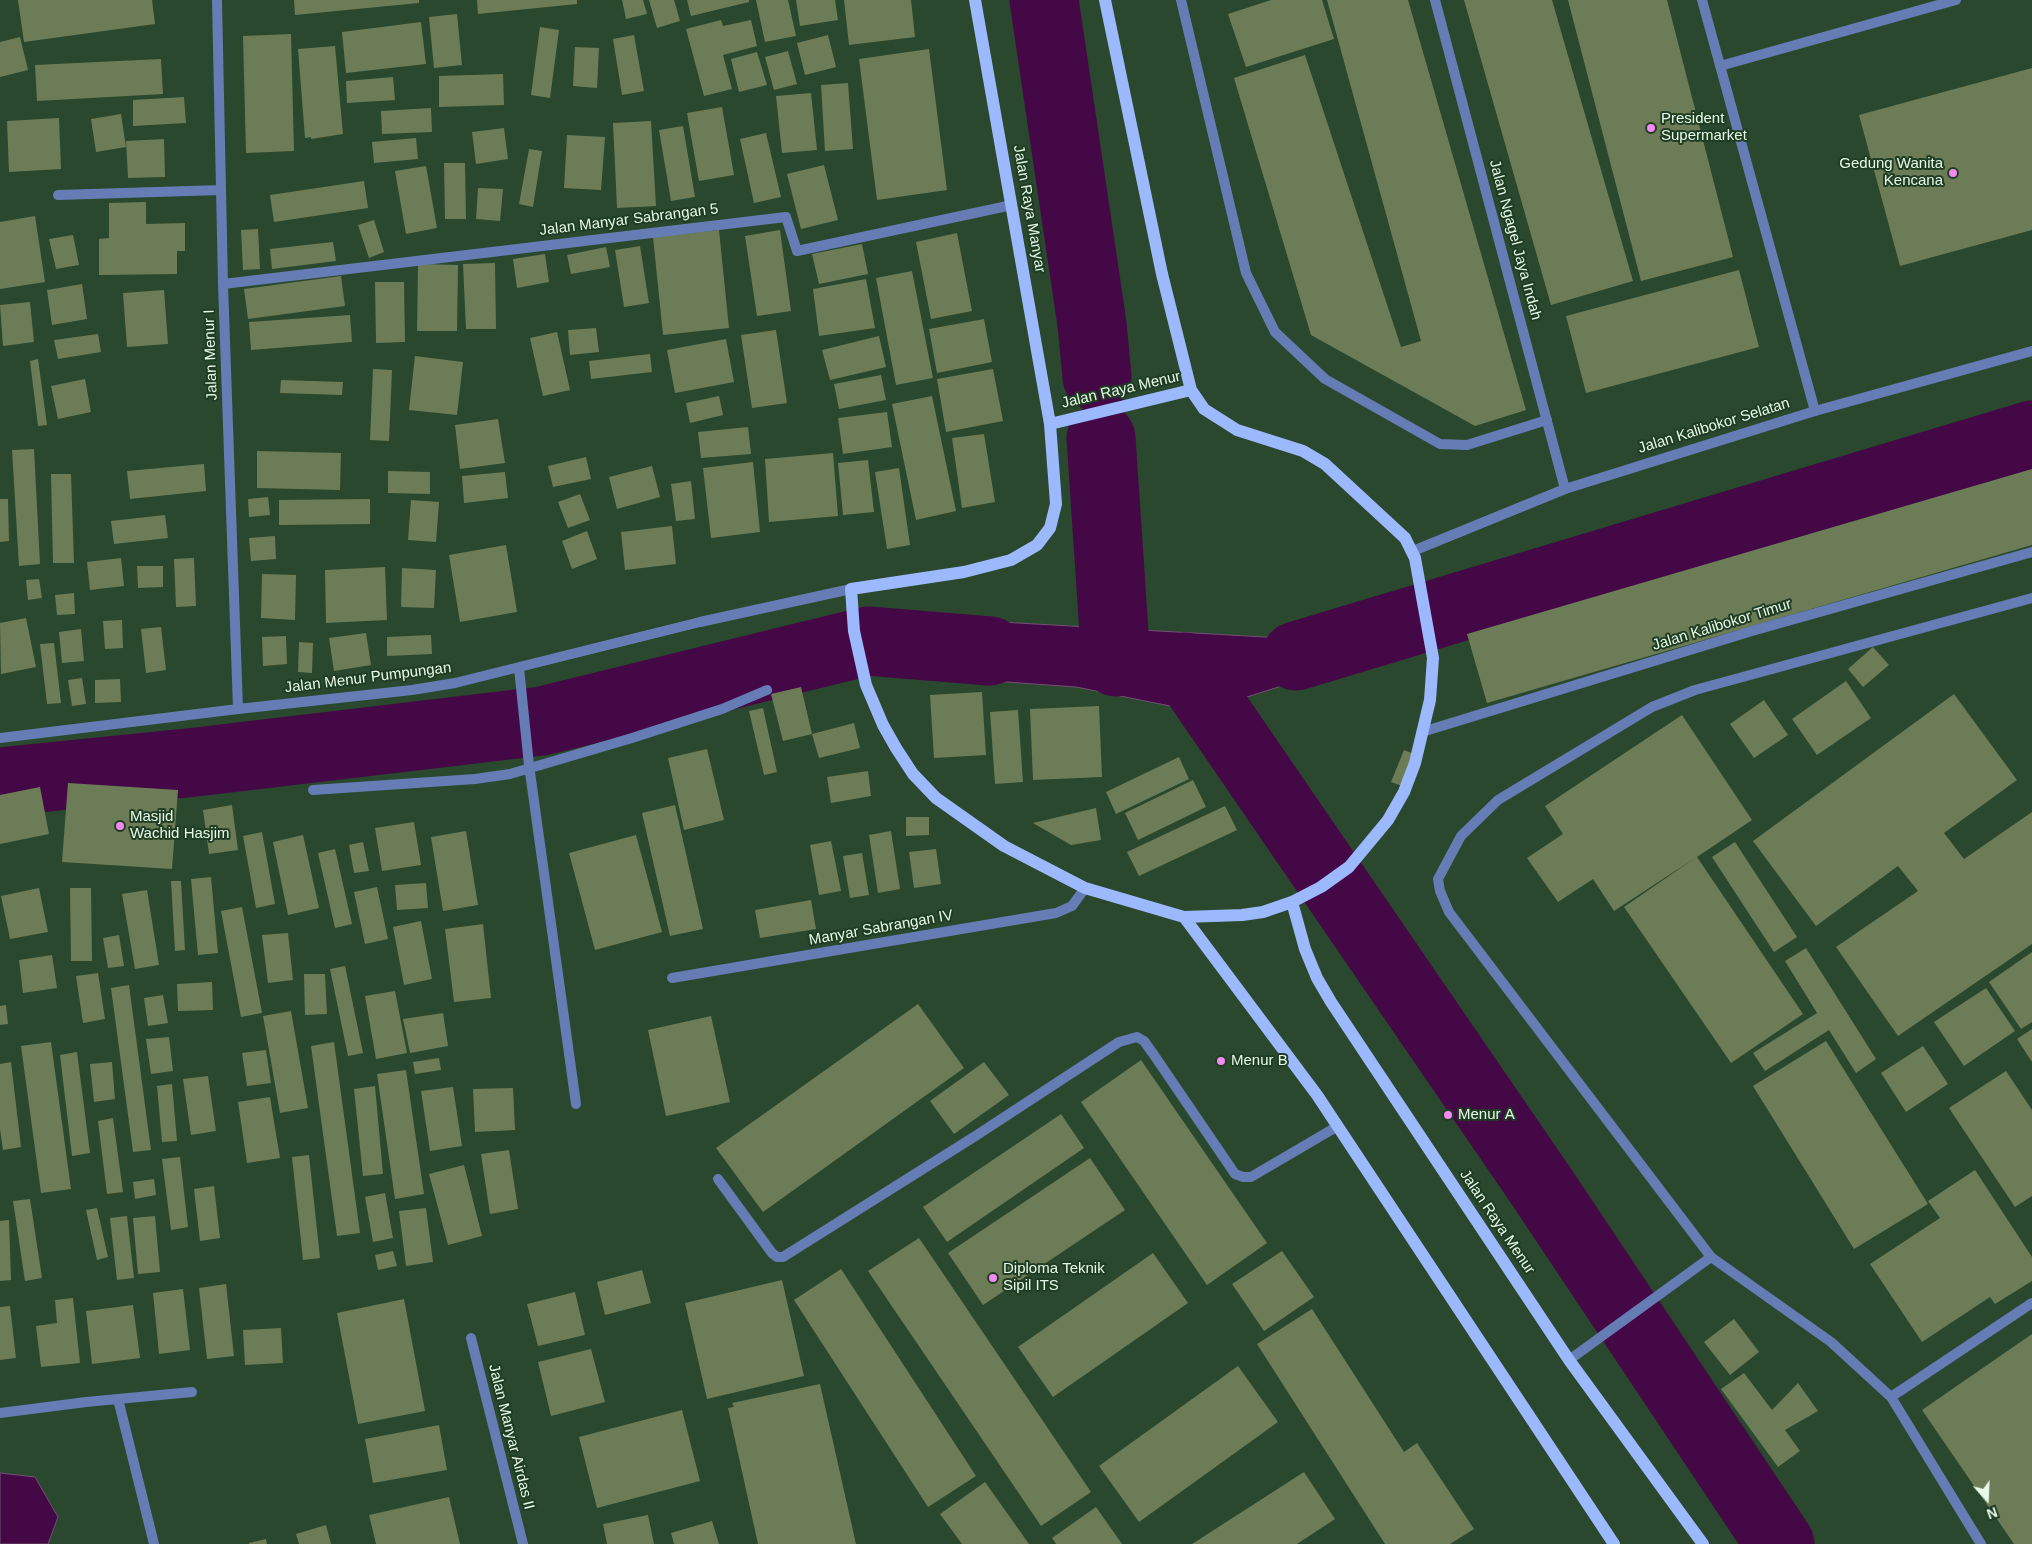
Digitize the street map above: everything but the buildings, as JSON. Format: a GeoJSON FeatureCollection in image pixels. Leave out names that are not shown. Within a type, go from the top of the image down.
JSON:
{"type":"FeatureCollection","features":[{"type":"Feature","properties":{"kind":"main road","name":"Jalan Raya Manyar"},"geometry":{"type":"LineString","coordinates":[[975,0],[1050,424]]}},
{"type":"Feature","properties":{"kind":"main road"},"geometry":{"type":"LineString","coordinates":[[1105,0],[1162,274],[1191,390]]}},
{"type":"Feature","properties":{"kind":"main road","name":"Jalan Raya Menur"},"geometry":{"type":"LineString","coordinates":[[1191,390],[1204,409],[1237,430],[1302,451],[1325,464],[1405,538],[1413,551],[1433,658],[1430,700],[1415,763],[1404,792],[1388,820],[1349,867],[1321,887],[1292,902],[1263,912],[1242,916],[1184,917],[1085,888],[1004,846],[936,798],[913,774],[896,748],[866,685],[854,631],[851,588],[964,572],[1011,560],[1037,545],[1050,528],[1056,504],[1050,424],[1191,390]]}},
{"type":"Feature","properties":{"kind":"main road","name":"Jalan Raya Menur"},"geometry":{"type":"LineString","coordinates":[[1292,902],[1305,949],[1317,978],[1331,1002],[1569,1360],[1703,1544]]}},
{"type":"Feature","properties":{"kind":"main road"},"geometry":{"type":"LineString","coordinates":[[1184,917],[1317,1095],[1614,1544]]}},
{"type":"Feature","properties":{"kind":"street","name":"Jalan Menur I"},"geometry":{"type":"LineString","coordinates":[[217,0],[238,709]]}},
{"type":"Feature","properties":{"kind":"street"},"geometry":{"type":"LineString","coordinates":[[1181,0],[1246,273],[1275,332],[1325,379],[1440,444],[1468,445],[1547,420]]}},
{"type":"Feature","properties":{"kind":"street","name":"Jalan Ngagel Jaya Indah"},"geometry":{"type":"LineString","coordinates":[[1435,0],[1565,488]]}},
{"type":"Feature","properties":{"kind":"street"},"geometry":{"type":"LineString","coordinates":[[1702,0],[1815,411]]}},
{"type":"Feature","properties":{"kind":"street"},"geometry":{"type":"LineString","coordinates":[[1720,66],[1956,0]]}},
{"type":"Feature","properties":{"kind":"street"},"geometry":{"type":"LineString","coordinates":[[58,195],[222,190]]}},
{"type":"Feature","properties":{"kind":"street","name":"Jalan Manyar Sabrangan 5"},"geometry":{"type":"LineString","coordinates":[[224,284],[786,217],[797,251],[1012,206]]}},
{"type":"Feature","properties":{"kind":"street","name":"Jalan Kalibokor Selatan"},"geometry":{"type":"LineString","coordinates":[[1413,551],[1565,488],[1815,411],[2032,351]]}},
{"type":"Feature","properties":{"kind":"street","name":"Jalan Kalibokor Timur"},"geometry":{"type":"LineString","coordinates":[[1422,732],[1752,630],[2032,552]]}},
{"type":"Feature","properties":{"kind":"street","name":"Jalan Menur Pumpungan"},"geometry":{"type":"LineString","coordinates":[[0,738],[412,690],[455,683],[700,622],[851,588]]}},
{"type":"Feature","properties":{"kind":"street"},"geometry":{"type":"LineString","coordinates":[[1981,1544],[1891,1397],[1831,1342],[1711,1257],[1449,912],[1440,891],[1438,878],[1461,836],[1498,800],[1652,707],[1696,690],[2032,598]]}},
{"type":"Feature","properties":{"kind":"street"},"geometry":{"type":"LineString","coordinates":[[519,668],[521,702],[576,1104]]}},
{"type":"Feature","properties":{"kind":"street"},"geometry":{"type":"LineString","coordinates":[[313,790],[476,779],[530,767],[722,709],[767,690]]}},
{"type":"Feature","properties":{"kind":"street","name":"Manyar Sabrangan IV"},"geometry":{"type":"LineString","coordinates":[[672,978],[1056,913],[1072,906],[1085,888]]}},
{"type":"Feature","properties":{"kind":"street"},"geometry":{"type":"LineString","coordinates":[[718,1179],[772,1253],[783,1257],[977,1136],[1119,1042],[1137,1037],[1144,1042],[1154,1055],[1235,1174],[1242,1177],[1251,1177],[1338,1126]]}},
{"type":"Feature","properties":{"kind":"street"},"geometry":{"type":"LineString","coordinates":[[1569,1360],[1711,1257]]}},
{"type":"Feature","properties":{"kind":"street"},"geometry":{"type":"LineString","coordinates":[[1891,1397],[2032,1303]]}},
{"type":"Feature","properties":{"kind":"street","name":"Jalan Manyar Airdas II"},"geometry":{"type":"LineString","coordinates":[[471,1338],[522,1544]]}},
{"type":"Feature","properties":{"kind":"street"},"geometry":{"type":"LineString","coordinates":[[0,1413],[192,1392]]}},
{"type":"Feature","properties":{"kind":"street"},"geometry":{"type":"LineString","coordinates":[[118,1399],[154,1544]]}},
{"type":"Feature","properties":{"kind":"shaded area"},"geometry":{"type":"Polygon","coordinates":[[[1380,607],[1395,650],[1228,703],[1175,707],[1076,687],[895,674],[898,620],[983,621],[1282,638],[1380,607]]]}},
{"type":"Feature","properties":{"kind":"shaded area"},"geometry":{"type":"Polygon","coordinates":[[[0,1473],[35,1477],[58,1517],[48,1544],[0,1544],[0,1473]]]}},
{"type":"Feature","properties":{"kind":"waterway"},"geometry":{"type":"LineString","coordinates":[[1044,0],[1092,324],[1097,377]]}},
{"type":"Feature","properties":{"kind":"waterway"},"geometry":{"type":"LineString","coordinates":[[1296,656],[2032,435]]}},
{"type":"Feature","properties":{"kind":"waterway"},"geometry":{"type":"LineString","coordinates":[[1101,438],[1116,662]]}},
{"type":"Feature","properties":{"kind":"waterway"},"geometry":{"type":"LineString","coordinates":[[0,782],[196,762],[542,721],[868,641],[990,651]]}},
{"type":"Feature","properties":{"kind":"waterway"},"geometry":{"type":"LineString","coordinates":[[1185,667],[1541,1186],[1780,1544]]}},
{"type":"Feature","properties":{"kind":"place","name":"President Supermarket"},"geometry":{"type":"Point","coordinates":[1651,128]}},
{"type":"Feature","properties":{"kind":"place","name":"Gedung Wanita Kencana"},"geometry":{"type":"Point","coordinates":[1953,173]}},
{"type":"Feature","properties":{"kind":"place","name":"Masjid Wachid Hasjim"},"geometry":{"type":"Point","coordinates":[120,826]}},
{"type":"Feature","properties":{"kind":"place","name":"Menur B"},"geometry":{"type":"Point","coordinates":[1221,1061]}},
{"type":"Feature","properties":{"kind":"place","name":"Menur A"},"geometry":{"type":"Point","coordinates":[1448,1115]}},
{"type":"Feature","properties":{"kind":"place","name":"Diploma Teknik Sipil ITS"},"geometry":{"type":"Point","coordinates":[993,1278]}}]}
